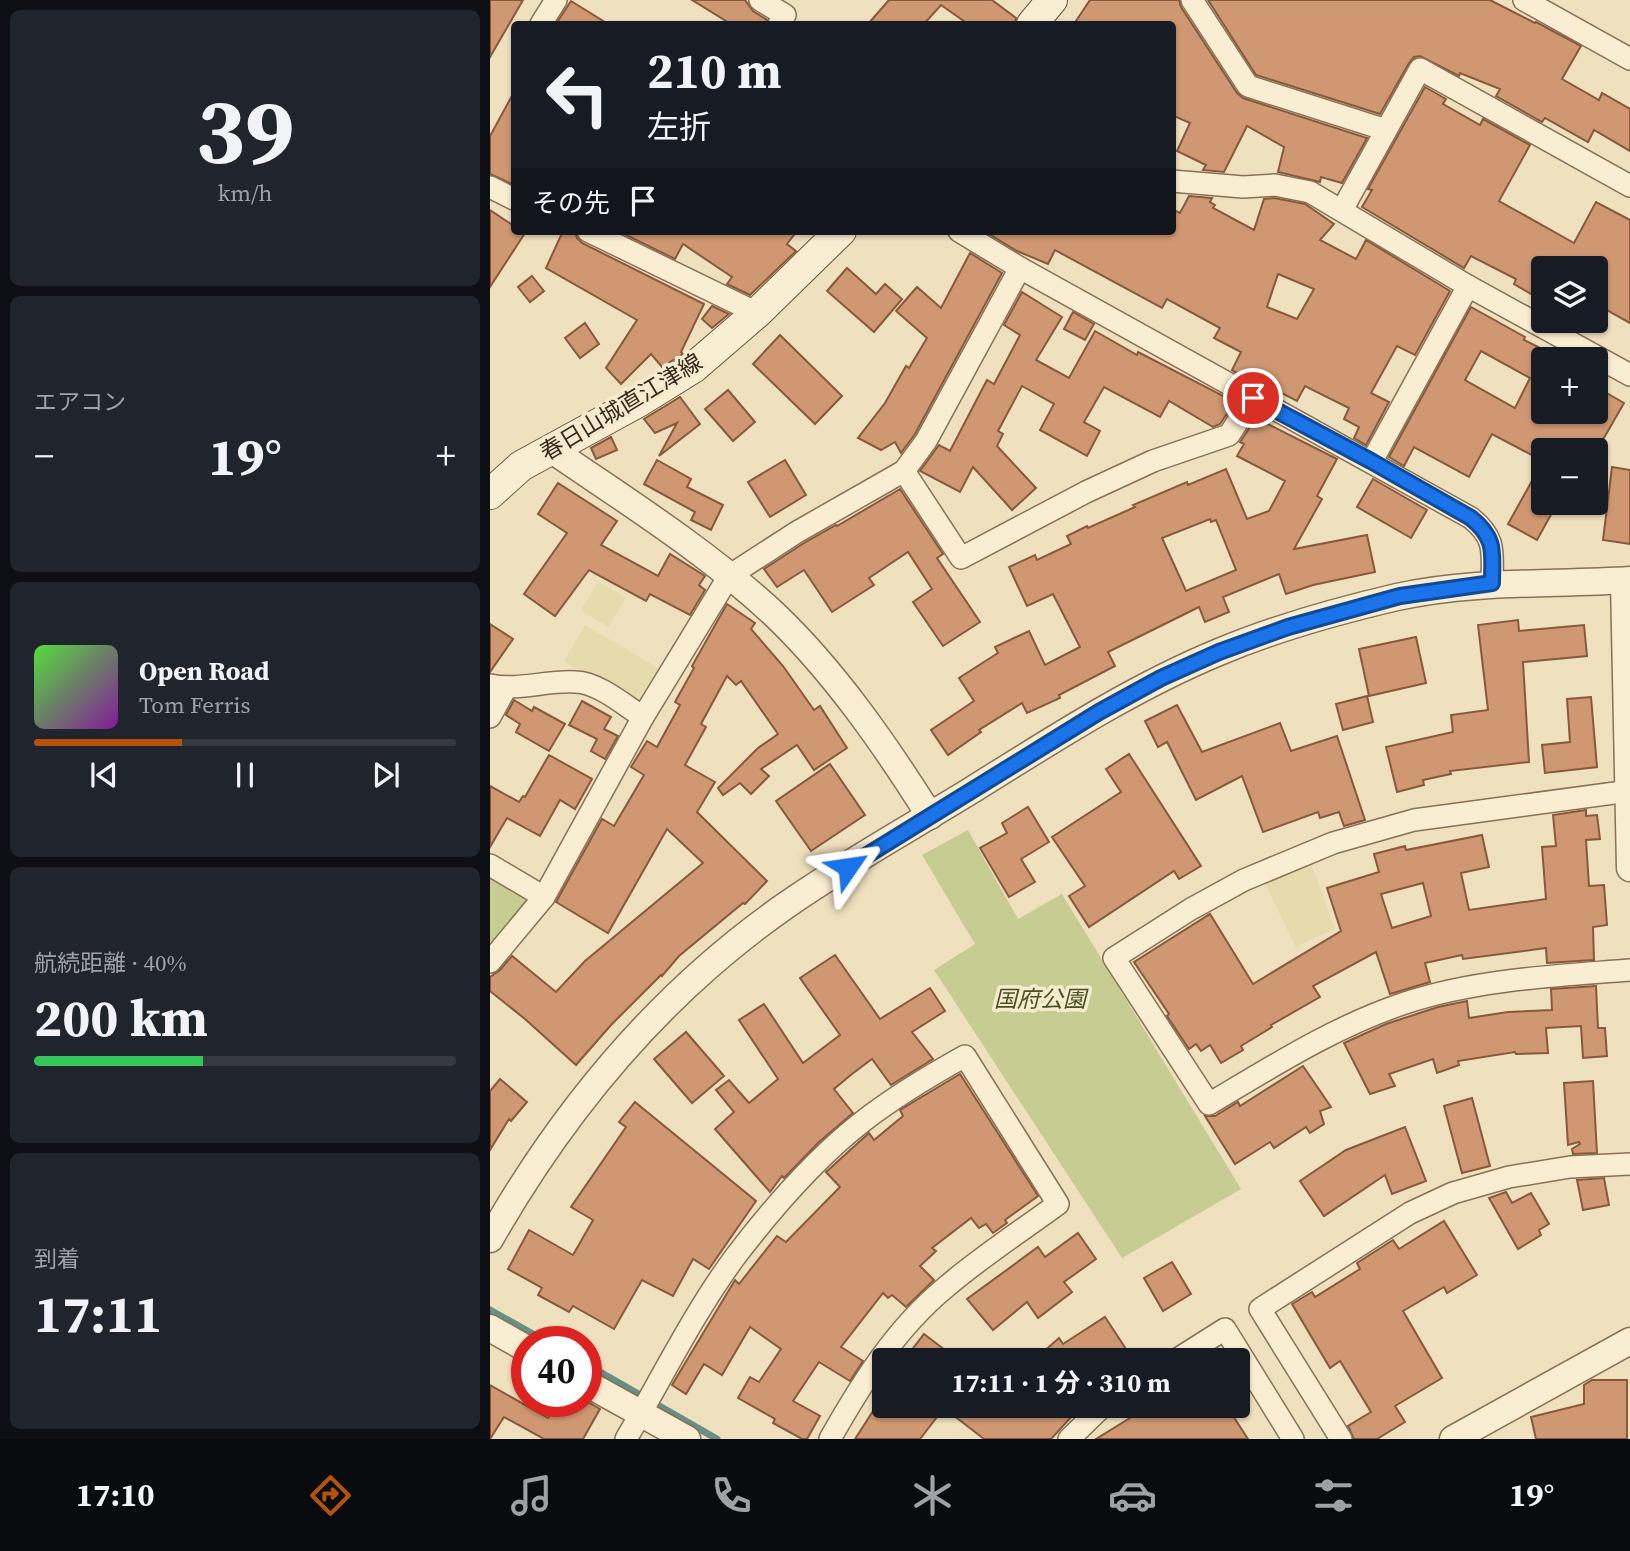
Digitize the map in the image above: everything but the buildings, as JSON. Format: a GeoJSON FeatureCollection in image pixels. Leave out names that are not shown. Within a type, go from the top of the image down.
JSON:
{"type":"FeatureCollection","features":[{"type":"Feature","properties":{"kind":"main road"},"geometry":{"type":"LineString","coordinates":[[1034,21],[1052,0]]}},
{"type":"Feature","properties":{"kind":"main road","name":"春日山城直江津線"},"geometry":{"type":"LineString","coordinates":[[490,494],[522,466],[694,368],[757,313],[837,235]]}},
{"type":"Feature","properties":{"kind":"street"},"geometry":{"type":"LineString","coordinates":[[543,21],[556,0]]}},
{"type":"Feature","properties":{"kind":"street"},"geometry":{"type":"LineString","coordinates":[[760,0],[785,15],[781,21]]}},
{"type":"Feature","properties":{"kind":"street"},"geometry":{"type":"LineString","coordinates":[[1192,0],[1248,86],[1386,130]]}},
{"type":"Feature","properties":{"kind":"street"},"geometry":{"type":"LineString","coordinates":[[1524,0],[1630,59]]}},
{"type":"Feature","properties":{"kind":"street"},"geometry":{"type":"LineString","coordinates":[[1342,210],[1420,69],[1630,186]]}},
{"type":"Feature","properties":{"kind":"street"},"geometry":{"type":"LineString","coordinates":[[1176,182],[1208,186],[1275,185],[1310,192],[1468,286],[1630,375]]}},
{"type":"Feature","properties":{"kind":"street"},"geometry":{"type":"LineString","coordinates":[[596,235],[757,313]]}},
{"type":"Feature","properties":{"kind":"street"},"geometry":{"type":"LineString","coordinates":[[966,235],[1020,268],[1471,518],[1485,529],[1492,542],[1492,583]]}},
{"type":"Feature","properties":{"kind":"street"},"geometry":{"type":"LineString","coordinates":[[490,962],[544,897],[643,717],[729,576],[797,532],[904,471],[926,441],[1020,268]]}},
{"type":"Feature","properties":{"kind":"street"},"geometry":{"type":"LineString","coordinates":[[1371,461],[1468,286]]}},
{"type":"Feature","properties":{"kind":"street"},"geometry":{"type":"LineString","coordinates":[[904,471],[961,558],[1153,461],[1229,435],[1253,398]]}},
{"type":"Feature","properties":{"kind":"street"},"geometry":{"type":"LineString","coordinates":[[552,450],[678,535],[775,616],[845,693],[896,762],[930,816]]}},
{"type":"Feature","properties":{"kind":"street"},"geometry":{"type":"LineString","coordinates":[[490,1239],[540,1157],[616,1059],[664,1009],[744,938],[785,906],[1099,712],[1161,678],[1219,652],[1288,627],[1387,600],[1492,583],[1627,580],[1630,868]]}},
{"type":"Feature","properties":{"kind":"street"},"geometry":{"type":"LineString","coordinates":[[490,717],[498,687],[578,682],[600,690],[643,717]]}},
{"type":"Feature","properties":{"kind":"street"},"geometry":{"type":"LineString","coordinates":[[1629,791],[1414,820],[1333,843],[1244,880],[1191,909],[1114,958],[1209,1104],[1329,1035],[1408,1002],[1458,988],[1545,976],[1630,970]]}},
{"type":"Feature","properties":{"kind":"street"},"geometry":{"type":"LineString","coordinates":[[490,866],[544,897]]}},
{"type":"Feature","properties":{"kind":"street"},"geometry":{"type":"LineString","coordinates":[[626,1439],[694,1320],[734,1259],[776,1206],[860,1124],[899,1096],[965,1056],[1058,1204],[945,1287],[912,1320],[857,1390],[830,1439]]}},
{"type":"Feature","properties":{"kind":"street"},"geometry":{"type":"LineString","coordinates":[[1341,1439],[1260,1308],[1410,1213],[1453,1194],[1509,1177],[1570,1167],[1630,1164]]}},
{"type":"Feature","properties":{"kind":"street"},"geometry":{"type":"LineString","coordinates":[[490,1328],[511,1340]]}},
{"type":"Feature","properties":{"kind":"street"},"geometry":{"type":"LineString","coordinates":[[1195,1348],[1225,1329],[1237,1348]]}},
{"type":"Feature","properties":{"kind":"street"},"geometry":{"type":"LineString","coordinates":[[1453,1439],[1630,1341]]}},
{"type":"Feature","properties":{"kind":"street"},"geometry":{"type":"LineString","coordinates":[[1250,1369],[1293,1439]]}},
{"type":"Feature","properties":{"kind":"street"},"geometry":{"type":"LineString","coordinates":[[602,1392],[687,1439]]}},
{"type":"Feature","properties":{"kind":"street"},"geometry":{"type":"LineString","coordinates":[[1069,1439],[1091,1418]]}},
{"type":"Feature","properties":{"kind":"shaded area"},"geometry":{"type":"Polygon","coordinates":[[[599,582],[626,598],[608,627],[581,610],[599,582]]]}},
{"type":"Feature","properties":{"kind":"shaded area"},"geometry":{"type":"Polygon","coordinates":[[[585,625],[658,668],[637,704],[564,661],[585,625]]]}},
{"type":"Feature","properties":{"kind":"shaded area"},"geometry":{"type":"Polygon","coordinates":[[[1311,863],[1335,929],[1296,947],[1264,882],[1311,863]]]}},
{"type":"Feature","properties":{"kind":"green space","name":"国府公園"},"geometry":{"type":"Polygon","coordinates":[[[968,830],[1018,919],[1062,894],[1241,1189],[1122,1258],[934,970],[975,944],[922,855],[968,830]]]}},
{"type":"Feature","properties":{"kind":"green space"},"geometry":{"type":"Polygon","coordinates":[[[490,874],[530,898],[490,947],[490,874]]]}},
{"type":"Feature","properties":{"kind":"waterway"},"geometry":{"type":"LineString","coordinates":[[490,1310],[518,1326]]}},
{"type":"Feature","properties":{"kind":"waterway"},"geometry":{"type":"LineString","coordinates":[[602,1373],[717,1439]]}},
{"type":"Feature","properties":{"kind":"route"},"geometry":{"type":"LineString","coordinates":[[848,867],[1099,712],[1161,678],[1219,652],[1288,627],[1400,596],[1492,583],[1492,542],[1485,529],[1471,518],[1253,398]]}}]}
